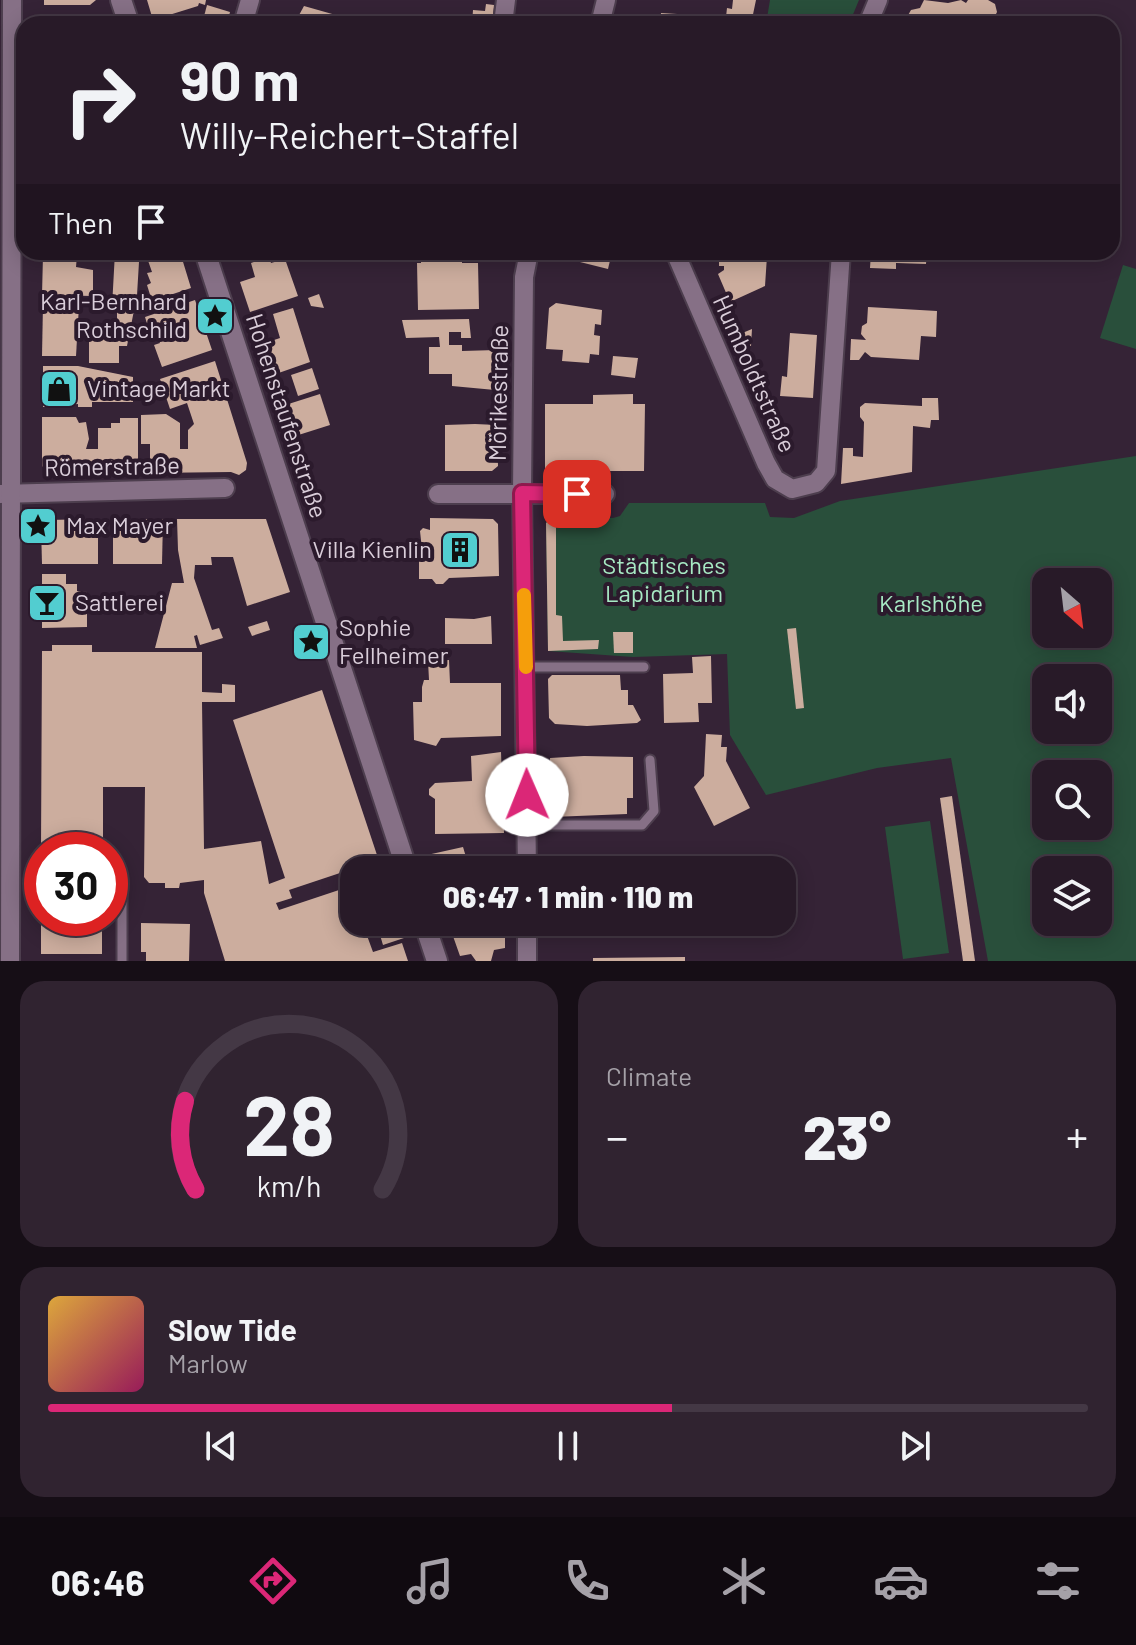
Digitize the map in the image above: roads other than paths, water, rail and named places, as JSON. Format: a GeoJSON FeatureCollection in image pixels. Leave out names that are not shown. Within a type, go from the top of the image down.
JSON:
{"type":"FeatureCollection","features":[{"type":"Feature","properties":{"kind":"street"},"geometry":{"type":"LineString","coordinates":[[10,952],[6,494],[12,0]]}},
{"type":"Feature","properties":{"kind":"street","name":"Hohenstaufenstraße"},"geometry":{"type":"LineString","coordinates":[[208,260],[402,856]]}},
{"type":"Feature","properties":{"kind":"street","name":"Mörikestraße"},"geometry":{"type":"LineString","coordinates":[[527,260],[524,277],[522,493],[527,856]]}},
{"type":"Feature","properties":{"kind":"street","name":"Humboldtstraße"},"geometry":{"type":"LineString","coordinates":[[678,260],[766,463],[775,479],[792,489],[816,483],[826,471],[840,260]]}},
{"type":"Feature","properties":{"kind":"street","name":"Römerstraße"},"geometry":{"type":"LineString","coordinates":[[6,494],[225,488]]}},
{"type":"Feature","properties":{"kind":"street"},"geometry":{"type":"LineString","coordinates":[[438,494],[605,494]]}},
{"type":"Feature","properties":{"kind":"street"},"geometry":{"type":"LineString","coordinates":[[429,936],[437,961]]}},
{"type":"Feature","properties":{"kind":"street"},"geometry":{"type":"LineString","coordinates":[[527,936],[527,961]]}},
{"type":"Feature","properties":{"kind":"lane"},"geometry":{"type":"LineString","coordinates":[[526,667],[644,667]]}},
{"type":"Feature","properties":{"kind":"lane"},"geometry":{"type":"LineString","coordinates":[[527,825],[642,825],[654,811],[650,760]]}},
{"type":"Feature","properties":{"kind":"lane"},"geometry":{"type":"LineString","coordinates":[[122,936],[122,961]]}},
{"type":"Feature","properties":{"kind":"place","name":"Karl-Bernhard Rothschild"},"geometry":{"type":"Point","coordinates":[215,316]}},
{"type":"Feature","properties":{"kind":"place","name":"Vintage Markt"},"geometry":{"type":"Point","coordinates":[59,389]}},
{"type":"Feature","properties":{"kind":"place","name":"Max Mayer"},"geometry":{"type":"Point","coordinates":[38,526]}},
{"type":"Feature","properties":{"kind":"place","name":"Villa Kienlin"},"geometry":{"type":"Point","coordinates":[460,550]}},
{"type":"Feature","properties":{"kind":"place","name":"Sattlerei"},"geometry":{"type":"Point","coordinates":[47,603]}},
{"type":"Feature","properties":{"kind":"place","name":"Sophie Fellheimer"},"geometry":{"type":"Point","coordinates":[311,642]}},
{"type":"Feature","properties":{"kind":"park label","name":"Städtisches Lapidarium"},"geometry":{"type":"Point","coordinates":[664,580]}},
{"type":"Feature","properties":{"kind":"park label","name":"Karlshöhe"},"geometry":{"type":"Point","coordinates":[931,604]}}]}
